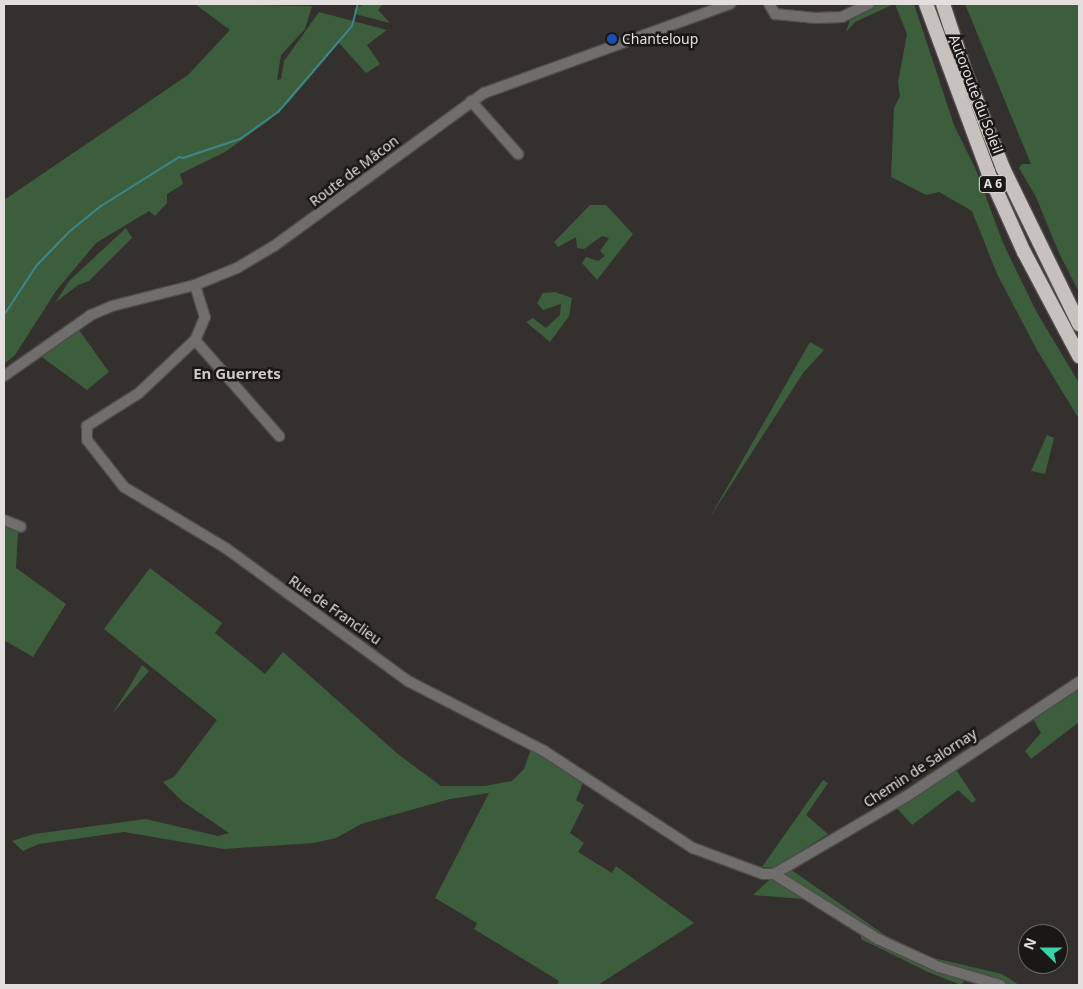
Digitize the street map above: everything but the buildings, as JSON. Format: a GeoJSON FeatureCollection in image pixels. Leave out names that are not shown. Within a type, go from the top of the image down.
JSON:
{"type":"FeatureCollection","features":[{"type":"Feature","properties":{"kind":"highway","name":"Autoroute du Soleil"},"geometry":{"type":"LineString","coordinates":[[926,4],[950,74],[995,188],[1079,356]]}},
{"type":"Feature","properties":{"kind":"highway","name":"Autoroute du Soleil"},"geometry":{"type":"LineString","coordinates":[[943,4],[965,71],[1003,168],[1038,245],[1079,324]]}},
{"type":"Feature","properties":{"kind":"street","name":"Route de Mâcon"},"geometry":{"type":"LineString","coordinates":[[4,376],[91,314],[112,306],[195,285],[237,268],[295,232],[471,101],[503,84],[730,4]]}},
{"type":"Feature","properties":{"kind":"street"},"geometry":{"type":"LineString","coordinates":[[769,4],[775,14],[816,18],[842,17],[870,4]]}},
{"type":"Feature","properties":{"kind":"street"},"geometry":{"type":"LineString","coordinates":[[471,101],[518,154]]}},
{"type":"Feature","properties":{"kind":"street","name":"Rue de Franclieu"},"geometry":{"type":"LineString","coordinates":[[195,285],[205,317],[196,340],[139,393],[87,426],[87,440],[124,487],[226,549],[408,681],[544,751],[693,848],[763,874],[774,874]]}},
{"type":"Feature","properties":{"kind":"street"},"geometry":{"type":"LineString","coordinates":[[196,340],[279,436]]}},
{"type":"Feature","properties":{"kind":"street"},"geometry":{"type":"LineString","coordinates":[[4,520],[20,527]]}},
{"type":"Feature","properties":{"kind":"street","name":"Chemin de Salornay"},"geometry":{"type":"LineString","coordinates":[[774,874],[908,796],[1079,682]]}},
{"type":"Feature","properties":{"kind":"street"},"geometry":{"type":"LineString","coordinates":[[774,874],[878,939],[939,967],[1000,985]]}},
{"type":"Feature","properties":{"kind":"green space"},"geometry":{"type":"Polygon","coordinates":[[[195,4],[312,6],[305,29],[281,55],[277,80],[281,79],[284,61],[319,12],[387,30],[367,45],[380,64],[366,73],[339,43],[288,103],[268,121],[225,152],[180,174],[183,184],[167,194],[167,203],[155,216],[149,211],[96,243],[56,291],[15,355],[4,364],[4,200],[188,75],[230,30],[195,4]]]}},
{"type":"Feature","properties":{"kind":"green space"},"geometry":{"type":"Polygon","coordinates":[[[364,4],[383,4],[378,10],[390,23],[355,14],[354,10],[364,4]]]}},
{"type":"Feature","properties":{"kind":"green space"},"geometry":{"type":"Polygon","coordinates":[[[878,4],[894,4],[855,22],[846,32],[850,20],[878,4]]]}},
{"type":"Feature","properties":{"kind":"green space"},"geometry":{"type":"Polygon","coordinates":[[[895,4],[914,4],[954,125],[976,170],[1003,243],[1036,311],[1079,383],[1079,419],[1037,350],[997,274],[972,211],[939,192],[926,195],[891,177],[894,108],[900,96],[898,82],[907,34],[895,4]]]}},
{"type":"Feature","properties":{"kind":"green space"},"geometry":{"type":"Polygon","coordinates":[[[965,4],[1079,4],[1079,292],[1059,253],[1036,197],[1019,168],[1022,164],[1031,164],[965,4]]]}},
{"type":"Feature","properties":{"kind":"green space"},"geometry":{"type":"Polygon","coordinates":[[[590,205],[606,205],[633,234],[597,280],[582,263],[586,257],[598,261],[605,256],[600,251],[609,238],[602,236],[584,249],[577,248],[576,237],[558,247],[554,242],[590,205]]]}},
{"type":"Feature","properties":{"kind":"green space"},"geometry":{"type":"Polygon","coordinates":[[[126,228],[132,238],[89,281],[78,285],[55,303],[70,280],[126,228]]]}},
{"type":"Feature","properties":{"kind":"green space"},"geometry":{"type":"Polygon","coordinates":[[[555,292],[572,298],[569,316],[550,342],[526,322],[533,318],[546,328],[560,315],[561,304],[543,310],[537,303],[543,293],[555,292]]]}},
{"type":"Feature","properties":{"kind":"green space"},"geometry":{"type":"Polygon","coordinates":[[[79,330],[109,372],[87,390],[39,355],[79,330]]]}},
{"type":"Feature","properties":{"kind":"green space"},"geometry":{"type":"Polygon","coordinates":[[[810,342],[824,350],[803,373],[709,519],[810,342]]]}},
{"type":"Feature","properties":{"kind":"green space"},"geometry":{"type":"Polygon","coordinates":[[[1047,435],[1054,438],[1045,474],[1031,471],[1047,435]]]}},
{"type":"Feature","properties":{"kind":"green space"},"geometry":{"type":"Polygon","coordinates":[[[4,524],[18,531],[16,568],[66,604],[33,657],[4,640],[4,524]]]}},
{"type":"Feature","properties":{"kind":"green space"},"geometry":{"type":"Polygon","coordinates":[[[150,568],[222,623],[215,633],[265,674],[283,652],[399,755],[441,786],[485,786],[512,781],[524,769],[531,749],[583,783],[576,800],[584,805],[570,833],[584,843],[578,852],[612,873],[616,866],[694,923],[598,985],[557,985],[559,981],[474,929],[477,923],[435,898],[489,793],[450,799],[361,824],[336,838],[314,843],[224,849],[124,832],[39,844],[23,851],[12,841],[34,834],[146,819],[218,836],[229,833],[182,801],[163,782],[174,777],[217,720],[104,629],[150,568]]]}},
{"type":"Feature","properties":{"kind":"green space"},"geometry":{"type":"Polygon","coordinates":[[[142,665],[149,671],[112,714],[130,686],[142,665]]]}},
{"type":"Feature","properties":{"kind":"green space"},"geometry":{"type":"Polygon","coordinates":[[[1079,686],[1079,722],[1031,759],[1025,751],[1041,733],[1031,715],[1079,686]]]}},
{"type":"Feature","properties":{"kind":"green space"},"geometry":{"type":"Polygon","coordinates":[[[955,768],[976,800],[972,803],[958,790],[912,825],[896,807],[955,768]]]}},
{"type":"Feature","properties":{"kind":"green space"},"geometry":{"type":"Polygon","coordinates":[[[823,780],[828,783],[806,815],[828,834],[774,868],[762,867],[823,780]]]}},
{"type":"Feature","properties":{"kind":"green space"},"geometry":{"type":"Polygon","coordinates":[[[790,869],[892,940],[934,958],[1002,974],[1019,985],[1008,985],[939,964],[878,935],[780,874],[790,869]]]}},
{"type":"Feature","properties":{"kind":"green space"},"geometry":{"type":"Polygon","coordinates":[[[777,879],[815,903],[803,899],[753,895],[769,880],[777,879]]]}},
{"type":"Feature","properties":{"kind":"green space"},"geometry":{"type":"Polygon","coordinates":[[[861,933],[966,979],[961,985],[928,972],[861,939],[861,933]]]}},
{"type":"Feature","properties":{"kind":"waterway"},"geometry":{"type":"LineString","coordinates":[[4,315],[37,265],[70,231],[101,206],[179,157],[183,158],[240,139],[278,112],[352,26],[358,4]]}},
{"type":"Feature","properties":{"kind":"place","name":"Chanteloup"},"geometry":{"type":"Point","coordinates":[612,39]}},
{"type":"Feature","properties":{"kind":"district","name":"En Guerrets"},"geometry":{"type":"Point","coordinates":[237,374]}}]}
